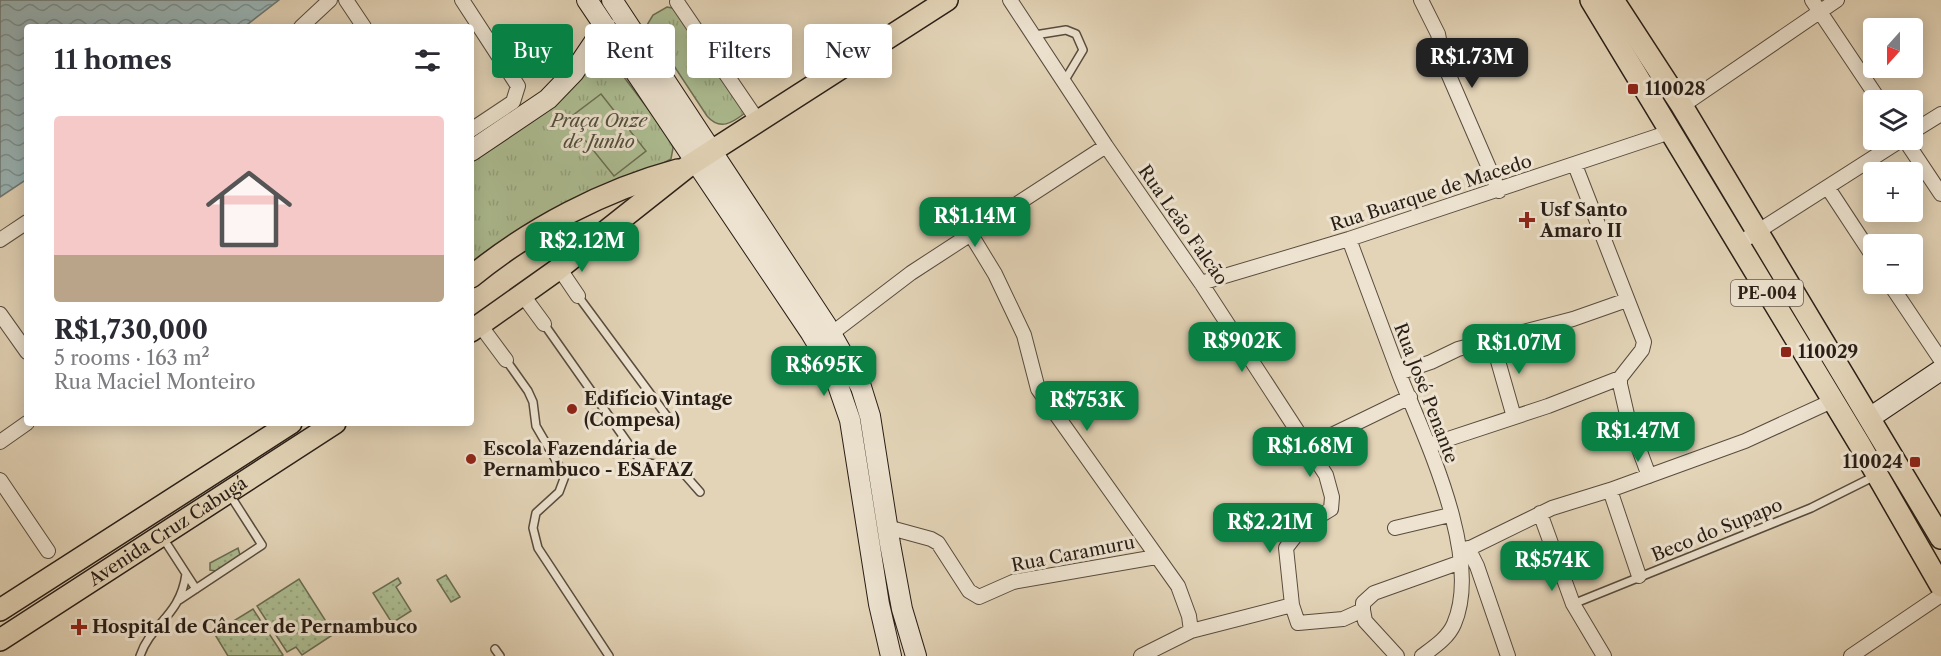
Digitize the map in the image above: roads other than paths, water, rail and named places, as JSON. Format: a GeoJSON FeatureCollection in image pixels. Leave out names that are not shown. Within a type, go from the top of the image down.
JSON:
{"type":"FeatureCollection","features":[{"type":"Feature","properties":{"kind":"main road"},"geometry":{"type":"LineString","coordinates":[[587,0],[604,24]]}},
{"type":"Feature","properties":{"kind":"main road"},"geometry":{"type":"LineString","coordinates":[[612,0],[698,160],[831,334],[861,387],[870,416],[902,609],[916,656]]}},
{"type":"Feature","properties":{"kind":"main road"},"geometry":{"type":"LineString","coordinates":[[476,328],[559,268],[698,160],[947,0]]}},
{"type":"Feature","properties":{"kind":"main road","name":"PE-004"},"geometry":{"type":"LineString","coordinates":[[1591,0],[1941,586]]}},
{"type":"Feature","properties":{"kind":"main road","name":"PE-004"},"geometry":{"type":"LineString","coordinates":[[1613,0],[1682,106],[1941,538]]}},
{"type":"Feature","properties":{"kind":"main road"},"geometry":{"type":"LineString","coordinates":[[474,150],[548,99],[574,72],[585,56]]}},
{"type":"Feature","properties":{"kind":"main road"},"geometry":{"type":"LineString","coordinates":[[641,78],[812,333],[842,391],[850,420],[879,604],[891,656]]}},
{"type":"Feature","properties":{"kind":"main road"},"geometry":{"type":"LineString","coordinates":[[474,275],[572,210],[698,160]]}},
{"type":"Feature","properties":{"kind":"main road"},"geometry":{"type":"LineString","coordinates":[[1870,417],[1941,370]]}},
{"type":"Feature","properties":{"kind":"main road","name":"Avenida Cruz Cabugá"},"geometry":{"type":"LineString","coordinates":[[0,610],[286,426]]}},
{"type":"Feature","properties":{"kind":"main road","name":"Avenida Cruz Cabugá"},"geometry":{"type":"LineString","coordinates":[[0,640],[330,426]]}},
{"type":"Feature","properties":{"kind":"street"},"geometry":{"type":"LineString","coordinates":[[304,24],[330,0]]}},
{"type":"Feature","properties":{"kind":"street"},"geometry":{"type":"LineString","coordinates":[[346,0],[362,24]]}},
{"type":"Feature","properties":{"kind":"street"},"geometry":{"type":"LineString","coordinates":[[462,0],[518,86],[513,102],[474,128]]}},
{"type":"Feature","properties":{"kind":"street","name":"Rua Leão Falcão"},"geometry":{"type":"LineString","coordinates":[[1010,0],[1065,80],[1106,146],[1202,283],[1326,475],[1332,506],[1329,512],[1303,526],[1286,548],[1292,605]]}},
{"type":"Feature","properties":{"kind":"street"},"geometry":{"type":"LineString","coordinates":[[1421,0],[1438,34],[1444,64],[1499,191]]}},
{"type":"Feature","properties":{"kind":"street"},"geometry":{"type":"LineString","coordinates":[[1682,106],[1816,6],[1837,0]]}},
{"type":"Feature","properties":{"kind":"street"},"geometry":{"type":"LineString","coordinates":[[677,2],[758,121]]}},
{"type":"Feature","properties":{"kind":"street"},"geometry":{"type":"LineString","coordinates":[[1816,6],[1872,90]]}},
{"type":"Feature","properties":{"kind":"street"},"geometry":{"type":"LineString","coordinates":[[1923,125],[1941,114]]}},
{"type":"Feature","properties":{"kind":"street","name":"Rua Buarque de Macedo"},"geometry":{"type":"LineString","coordinates":[[1202,283],[1499,191],[1670,132]]}},
{"type":"Feature","properties":{"kind":"street"},"geometry":{"type":"LineString","coordinates":[[831,334],[911,273],[970,232],[1106,146]]}},
{"type":"Feature","properties":{"kind":"street"},"geometry":{"type":"LineString","coordinates":[[1738,244],[1887,150]]}},
{"type":"Feature","properties":{"kind":"street"},"geometry":{"type":"LineString","coordinates":[[1910,150],[1941,194]]}},
{"type":"Feature","properties":{"kind":"street"},"geometry":{"type":"LineString","coordinates":[[1430,445],[1620,378],[1644,347],[1575,165]]}},
{"type":"Feature","properties":{"kind":"street"},"geometry":{"type":"LineString","coordinates":[[1828,188],[1863,241]]}},
{"type":"Feature","properties":{"kind":"street"},"geometry":{"type":"LineString","coordinates":[[0,240],[24,224]]}},
{"type":"Feature","properties":{"kind":"street"},"geometry":{"type":"LineString","coordinates":[[970,232],[995,274],[1024,335],[1038,389],[1178,586],[1189,616],[1191,631]]}},
{"type":"Feature","properties":{"kind":"street","name":"Rua José Penante"},"geometry":{"type":"LineString","coordinates":[[1349,239],[1399,373],[1430,445],[1463,554]]}},
{"type":"Feature","properties":{"kind":"street"},"geometry":{"type":"LineString","coordinates":[[559,268],[578,296]]}},
{"type":"Feature","properties":{"kind":"street"},"geometry":{"type":"LineString","coordinates":[[522,294],[544,324]]}},
{"type":"Feature","properties":{"kind":"street"},"geometry":{"type":"LineString","coordinates":[[1897,294],[1941,360]]}},
{"type":"Feature","properties":{"kind":"street"},"geometry":{"type":"LineString","coordinates":[[1399,373],[1431,362],[1458,349],[1573,319],[1627,300]]}},
{"type":"Feature","properties":{"kind":"street"},"geometry":{"type":"LineString","coordinates":[[0,314],[24,348]]}},
{"type":"Feature","properties":{"kind":"street"},"geometry":{"type":"LineString","coordinates":[[476,328],[506,360]]}},
{"type":"Feature","properties":{"kind":"street"},"geometry":{"type":"LineString","coordinates":[[1492,340],[1514,417]]}},
{"type":"Feature","properties":{"kind":"street"},"geometry":{"type":"LineString","coordinates":[[1620,378],[1629,418],[1649,476]]}},
{"type":"Feature","properties":{"kind":"street"},"geometry":{"type":"LineString","coordinates":[[1309,446],[1410,397]]}},
{"type":"Feature","properties":{"kind":"street"},"geometry":{"type":"LineString","coordinates":[[1397,656],[1369,625],[1363,610],[1363,603],[1374,593],[1463,554],[1540,513],[1745,441],[1832,401]]}},
{"type":"Feature","properties":{"kind":"street"},"geometry":{"type":"LineString","coordinates":[[0,442],[24,425]]}},
{"type":"Feature","properties":{"kind":"street"},"geometry":{"type":"LineString","coordinates":[[0,480],[48,551]]}},
{"type":"Feature","properties":{"kind":"street"},"geometry":{"type":"LineString","coordinates":[[1610,490],[1640,576]]}},
{"type":"Feature","properties":{"kind":"street"},"geometry":{"type":"LineString","coordinates":[[1540,513],[1573,604],[1604,656]]}},
{"type":"Feature","properties":{"kind":"street"},"geometry":{"type":"LineString","coordinates":[[1395,528],[1450,515]]}},
{"type":"Feature","properties":{"kind":"street","name":"Rua Caramuru"},"geometry":{"type":"LineString","coordinates":[[887,527],[938,543],[969,591],[979,597],[1013,582],[1156,557]]}},
{"type":"Feature","properties":{"kind":"street"},"geometry":{"type":"LineString","coordinates":[[1422,656],[1442,641],[1455,623],[1463,554]]}},
{"type":"Feature","properties":{"kind":"street"},"geometry":{"type":"LineString","coordinates":[[1463,554],[1480,574],[1508,656]]}},
{"type":"Feature","properties":{"kind":"street"},"geometry":{"type":"LineString","coordinates":[[1851,656],[1941,595]]}},
{"type":"Feature","properties":{"kind":"street"},"geometry":{"type":"LineString","coordinates":[[1141,656],[1191,631],[1292,605],[1298,623],[1343,619],[1369,625]]}},
{"type":"Feature","properties":{"kind":"street"},"geometry":{"type":"LineString","coordinates":[[1343,619],[1363,610]]}},
{"type":"Feature","properties":{"kind":"lane"},"geometry":{"type":"LineString","coordinates":[[1035,35],[1066,30],[1076,34],[1083,50],[1065,80]]}},
{"type":"Feature","properties":{"kind":"lane"},"geometry":{"type":"LineString","coordinates":[[578,296],[669,419]]}},
{"type":"Feature","properties":{"kind":"lane"},"geometry":{"type":"LineString","coordinates":[[544,324],[637,456],[648,463],[678,467],[700,492]]}},
{"type":"Feature","properties":{"kind":"lane"},"geometry":{"type":"LineString","coordinates":[[506,360],[528,391],[533,402],[536,426],[565,476],[559,492],[536,513],[534,535],[538,548],[609,656]]}},
{"type":"Feature","properties":{"kind":"lane","name":"Beco do Supapo"},"geometry":{"type":"LineString","coordinates":[[1573,604],[1811,508],[1869,479]]}},
{"type":"Feature","properties":{"kind":"lane"},"geometry":{"type":"LineString","coordinates":[[140,656],[145,645],[179,600],[262,545],[228,494]]}},
{"type":"Feature","properties":{"kind":"lane"},"geometry":{"type":"LineString","coordinates":[[161,536],[196,589]]}},
{"type":"Feature","properties":{"kind":"lane"},"geometry":{"type":"LineString","coordinates":[[179,600],[186,574]]}},
{"type":"Feature","properties":{"kind":"lane"},"geometry":{"type":"LineString","coordinates":[[495,648],[500,656]]}},
{"type":"Feature","properties":{"kind":"water"},"geometry":{"type":"Polygon","coordinates":[[[0,0],[279,0],[248,24],[24,24],[24,181],[0,197],[0,0]]]}},
{"type":"Feature","properties":{"kind":"place","name":"110028"},"geometry":{"type":"Point","coordinates":[1633,89]}},
{"type":"Feature","properties":{"kind":"place","name":"Usf Santo Amaro II"},"geometry":{"type":"Point","coordinates":[1527,220]}},
{"type":"Feature","properties":{"kind":"place","name":"110029"},"geometry":{"type":"Point","coordinates":[1786,352]}},
{"type":"Feature","properties":{"kind":"place","name":"Edifício Vintage (Compesa)"},"geometry":{"type":"Point","coordinates":[572,409]}},
{"type":"Feature","properties":{"kind":"place","name":"Escola Fazendária de Pernambuco - ESAFAZ"},"geometry":{"type":"Point","coordinates":[471,459]}},
{"type":"Feature","properties":{"kind":"place","name":"110024"},"geometry":{"type":"Point","coordinates":[1915,462]}},
{"type":"Feature","properties":{"kind":"place","name":"Hospital de Câncer de Pernambuco"},"geometry":{"type":"Point","coordinates":[79,627]}},
{"type":"Feature","properties":{"kind":"park label","name":"Praça Onze de Junho"},"geometry":{"type":"Point","coordinates":[599,131]}}]}
